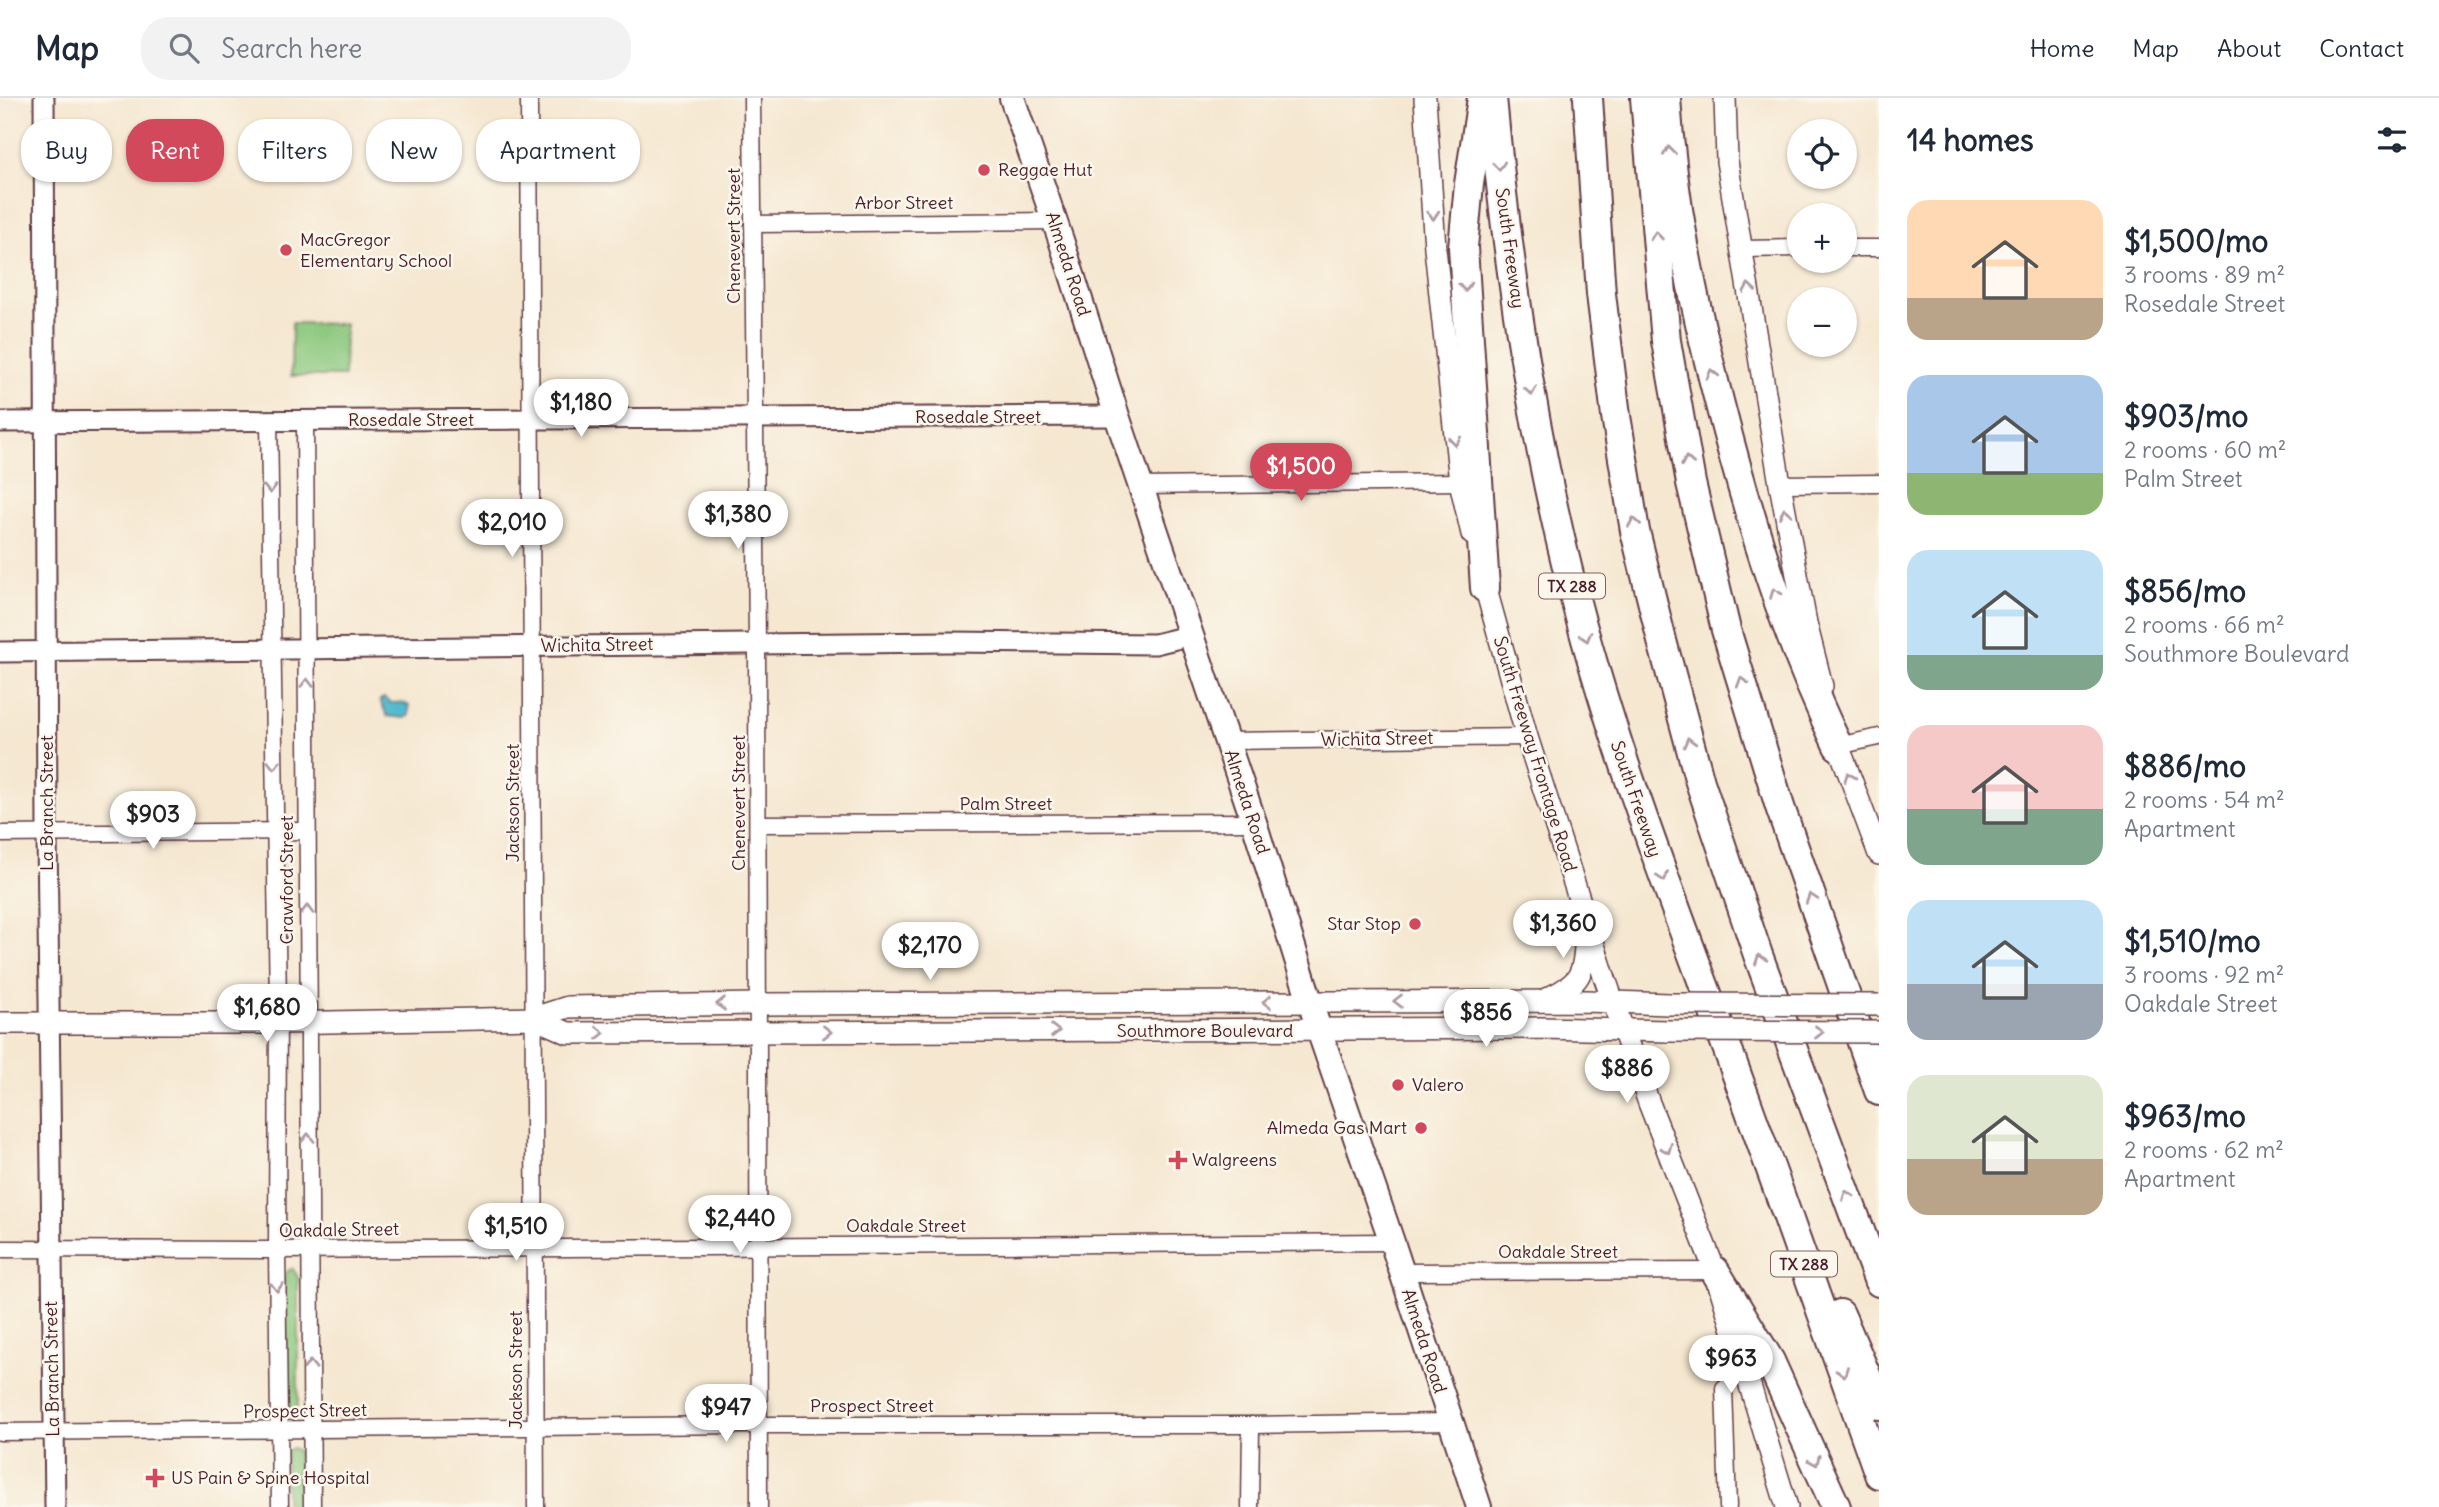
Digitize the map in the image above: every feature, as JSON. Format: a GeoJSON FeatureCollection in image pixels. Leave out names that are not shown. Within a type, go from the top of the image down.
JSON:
{"type":"FeatureCollection","features":[{"type":"Feature","properties":{"kind":"highway"},"geometry":{"type":"LineString","coordinates":[[1482,98],[1463,247],[1485,588]]}},
{"type":"Feature","properties":{"kind":"highway","name":"South Freeway"},"geometry":{"type":"LineString","coordinates":[[1492,98],[1530,385],[1543,464],[1569,577],[1612,726],[1668,891],[1879,1474]]}},
{"type":"Feature","properties":{"kind":"highway"},"geometry":{"type":"LineString","coordinates":[[1588,98],[1601,294],[1616,416],[1635,531],[1700,782],[1750,930],[1879,1282]]}},
{"type":"Feature","properties":{"kind":"highway"},"geometry":{"type":"LineString","coordinates":[[1645,98],[1667,341],[1691,483],[1726,630],[1776,795],[1872,1044],[1879,1091]]}},
{"type":"Feature","properties":{"kind":"highway"},"geometry":{"type":"LineString","coordinates":[[1665,98],[1669,150],[1690,284],[1735,464],[1765,568],[1814,697],[1838,746]]}},
{"type":"Feature","properties":{"kind":"highway"},"geometry":{"type":"LineString","coordinates":[[1872,1044],[1879,1107]]}},
{"type":"Feature","properties":{"kind":"highway"},"geometry":{"type":"LineString","coordinates":[[1729,1054],[1879,1405]]}},
{"type":"Feature","properties":{"kind":"highway"},"geometry":{"type":"LineString","coordinates":[[1715,1271],[1770,1361],[1836,1507]]}},
{"type":"Feature","properties":{"kind":"main road","name":"Almeda Road"},"geometry":{"type":"LineString","coordinates":[[1012,98],[1055,221],[1117,416],[1254,822],[1319,1030],[1479,1507]]}},
{"type":"Feature","properties":{"kind":"main road","name":"South Freeway Frontage Road"},"geometry":{"type":"LineString","coordinates":[[1425,98],[1435,248],[1460,482],[1485,588],[1527,737],[1613,1004],[1715,1271],[1787,1507]]}},
{"type":"Feature","properties":{"kind":"main road"},"geometry":{"type":"LineString","coordinates":[[1725,98],[1727,162],[1780,484],[1806,623],[1838,746],[1879,854]]}},
{"type":"Feature","properties":{"kind":"main road"},"geometry":{"type":"LineString","coordinates":[[1541,1001],[1576,982],[1584,965],[1587,923]]}},
{"type":"Feature","properties":{"kind":"main road","name":"Southmore Boulevard"},"geometry":{"type":"LineString","coordinates":[[0,1023],[278,1023],[534,1018],[568,1007],[758,1004],[1541,1001],[1613,1004],[1879,1005]]}},
{"type":"Feature","properties":{"kind":"main road"},"geometry":{"type":"LineString","coordinates":[[1143,1002],[1144,1031]]}},
{"type":"Feature","properties":{"kind":"main road","name":"Southmore Boulevard"},"geometry":{"type":"LineString","coordinates":[[534,1018],[568,1033],[1528,1028],[1668,1031],[1872,1044]]}},
{"type":"Feature","properties":{"kind":"street","name":"La Branch Street"},"geometry":{"type":"LineString","coordinates":[[44,98],[50,1249],[55,1507]]}},
{"type":"Feature","properties":{"kind":"street","name":"Jackson Street"},"geometry":{"type":"LineString","coordinates":[[529,98],[536,1507]]}},
{"type":"Feature","properties":{"kind":"street","name":"Chenevert Street"},"geometry":{"type":"LineString","coordinates":[[752,98],[758,824],[759,1507]]}},
{"type":"Feature","properties":{"kind":"street","name":"Arbor Street"},"geometry":{"type":"LineString","coordinates":[[753,224],[1055,221]]}},
{"type":"Feature","properties":{"kind":"street"},"geometry":{"type":"LineString","coordinates":[[1742,249],[1787,248]]}},
{"type":"Feature","properties":{"kind":"street"},"geometry":{"type":"LineString","coordinates":[[1857,248],[1879,248]]}},
{"type":"Feature","properties":{"kind":"street","name":"Rosedale Street"},"geometry":{"type":"LineString","coordinates":[[0,422],[1117,416]]}},
{"type":"Feature","properties":{"kind":"street","name":"Crawford Street"},"geometry":{"type":"LineString","coordinates":[[269,421],[278,1023],[276,1250],[280,1507]]}},
{"type":"Feature","properties":{"kind":"street","name":"Crawford Street"},"geometry":{"type":"LineString","coordinates":[[305,421],[312,1507]]}},
{"type":"Feature","properties":{"kind":"street"},"geometry":{"type":"LineString","coordinates":[[1141,486],[1460,482]]}},
{"type":"Feature","properties":{"kind":"street"},"geometry":{"type":"LineString","coordinates":[[1780,484],[1879,483]]}},
{"type":"Feature","properties":{"kind":"street","name":"Wichita Street"},"geometry":{"type":"LineString","coordinates":[[0,652],[273,651],[757,643],[1155,644],[1192,635]]}},
{"type":"Feature","properties":{"kind":"street","name":"Wichita Street"},"geometry":{"type":"LineString","coordinates":[[1227,741],[1527,737]]}},
{"type":"Feature","properties":{"kind":"street"},"geometry":{"type":"LineString","coordinates":[[1838,746],[1879,737]]}},
{"type":"Feature","properties":{"kind":"street","name":"Palm Street"},"geometry":{"type":"LineString","coordinates":[[758,824],[1254,822]]}},
{"type":"Feature","properties":{"kind":"street"},"geometry":{"type":"LineString","coordinates":[[0,834],[307,831]]}},
{"type":"Feature","properties":{"kind":"street","name":"Oakdale Street"},"geometry":{"type":"LineString","coordinates":[[0,1250],[1392,1242]]}},
{"type":"Feature","properties":{"kind":"street","name":"Oakdale Street"},"geometry":{"type":"LineString","coordinates":[[1402,1272],[1715,1271]]}},
{"type":"Feature","properties":{"kind":"street"},"geometry":{"type":"LineString","coordinates":[[1724,1388],[1728,1507]]}},
{"type":"Feature","properties":{"kind":"street","name":"Prospect Street"},"geometry":{"type":"LineString","coordinates":[[0,1432],[1451,1422]]}},
{"type":"Feature","properties":{"kind":"street"},"geometry":{"type":"LineString","coordinates":[[1250,1507],[1251,1425]]}},
{"type":"Feature","properties":{"kind":"green space"},"geometry":{"type":"Polygon","coordinates":[[[292,323],[345,324],[344,376],[291,376],[292,323]]]}},
{"type":"Feature","properties":{"kind":"green space"},"geometry":{"type":"Polygon","coordinates":[[[293,1269],[298,1277],[298,1405],[294,1412],[287,1406],[284,1276],[293,1269]]]}},
{"type":"Feature","properties":{"kind":"green space"},"geometry":{"type":"Polygon","coordinates":[[[292,1448],[298,1451],[299,1507],[286,1507],[286,1451],[292,1448]]]}},
{"type":"Feature","properties":{"kind":"water"},"geometry":{"type":"Polygon","coordinates":[[[384,698],[391,703],[409,706],[409,716],[387,716],[380,700],[384,698]]]}},
{"type":"Feature","properties":{"kind":"place","name":"Reggae Hut"},"geometry":{"type":"Point","coordinates":[984,170]}},
{"type":"Feature","properties":{"kind":"place","name":"MacGregor Elementary School"},"geometry":{"type":"Point","coordinates":[286,250]}},
{"type":"Feature","properties":{"kind":"place","name":"Star Stop"},"geometry":{"type":"Point","coordinates":[1415,924]}},
{"type":"Feature","properties":{"kind":"place","name":"Valero"},"geometry":{"type":"Point","coordinates":[1398,1085]}},
{"type":"Feature","properties":{"kind":"place","name":"Almeda Gas Mart"},"geometry":{"type":"Point","coordinates":[1421,1128]}},
{"type":"Feature","properties":{"kind":"place","name":"Walgreens"},"geometry":{"type":"Point","coordinates":[1178,1160]}},
{"type":"Feature","properties":{"kind":"place","name":"US Pain & Spine Hospital"},"geometry":{"type":"Point","coordinates":[155,1478]}}]}
